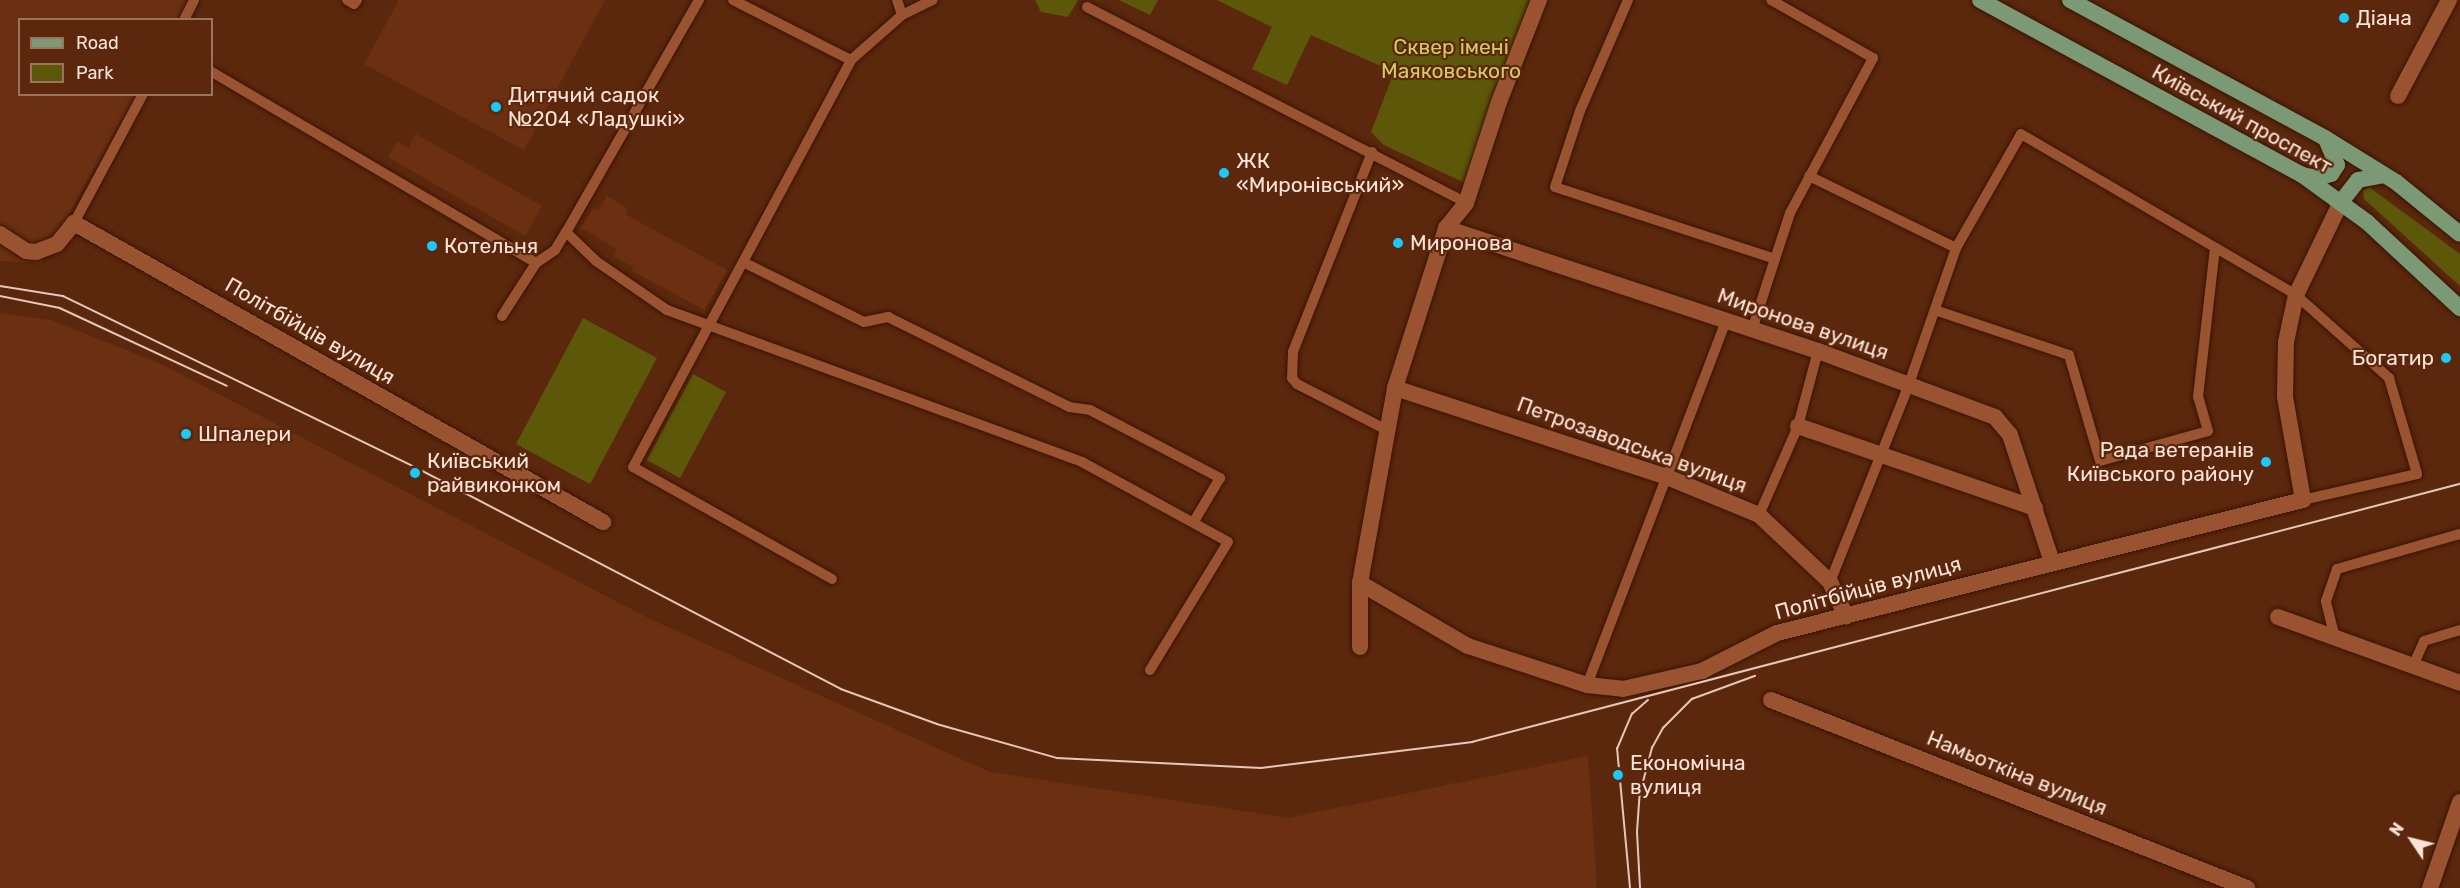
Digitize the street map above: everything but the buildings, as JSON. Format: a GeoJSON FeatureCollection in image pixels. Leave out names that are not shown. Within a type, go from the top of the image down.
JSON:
{"type":"FeatureCollection","features":[{"type":"Feature","properties":{"kind":"main road","name":"Київський проспект"},"geometry":{"type":"LineString","coordinates":[[1980,0],[2301,174],[2341,202],[2460,308]]}},
{"type":"Feature","properties":{"kind":"main road","name":"Київський проспект"},"geometry":{"type":"LineString","coordinates":[[2078,2],[2325,138],[2384,175],[2460,234]]}},
{"type":"Feature","properties":{"kind":"main road"},"geometry":{"type":"LineString","coordinates":[[2301,174],[2317,178],[2331,174],[2337,165],[2335,152],[2325,138]]}},
{"type":"Feature","properties":{"kind":"main road"},"geometry":{"type":"LineString","coordinates":[[2341,202],[2358,180],[2384,175]]}},
{"type":"Feature","properties":{"kind":"street"},"geometry":{"type":"LineString","coordinates":[[1360,646],[1360,583],[1395,388],[1446,228],[1466,203],[1499,102],[1539,0]]}},
{"type":"Feature","properties":{"kind":"street"},"geometry":{"type":"LineString","coordinates":[[2398,96],[2449,0]]}},
{"type":"Feature","properties":{"kind":"street"},"geometry":{"type":"LineString","coordinates":[[2303,500],[2285,397],[2286,342],[2296,295],[2341,202]]}},
{"type":"Feature","properties":{"kind":"street"},"geometry":{"type":"LineString","coordinates":[[0,234],[26,251],[36,252],[57,244],[74,223]]}},
{"type":"Feature","properties":{"kind":"street","name":"Політбійців вулиця"},"geometry":{"type":"LineString","coordinates":[[74,223],[603,522]]}},
{"type":"Feature","properties":{"kind":"street","name":"Миронова вулиця"},"geometry":{"type":"LineString","coordinates":[[1446,228],[1818,351],[1909,384],[2004,424],[2052,562]]}},
{"type":"Feature","properties":{"kind":"street","name":"Петрозаводська вулиця"},"geometry":{"type":"LineString","coordinates":[[1395,388],[1667,477],[1759,515],[1830,582],[1846,617]]}},
{"type":"Feature","properties":{"kind":"street"},"geometry":{"type":"LineString","coordinates":[[1798,426],[2035,508]]}},
{"type":"Feature","properties":{"kind":"street","name":"Політбійців вулиця"},"geometry":{"type":"LineString","coordinates":[[1360,583],[1468,646],[1587,685],[1623,689],[1702,671],[1777,633],[2303,500]]}},
{"type":"Feature","properties":{"kind":"street"},"geometry":{"type":"LineString","coordinates":[[2278,617],[2460,683]]}},
{"type":"Feature","properties":{"kind":"street","name":"Намьоткіна вулиця"},"geometry":{"type":"LineString","coordinates":[[1771,700],[2247,888]]}},
{"type":"Feature","properties":{"kind":"street"},"geometry":{"type":"LineString","coordinates":[[2430,888],[2460,802]]}},
{"type":"Feature","properties":{"kind":"lane"},"geometry":{"type":"LineString","coordinates":[[185,18],[194,0]]}},
{"type":"Feature","properties":{"kind":"lane"},"geometry":{"type":"LineString","coordinates":[[347,0],[354,4],[357,0]]}},
{"type":"Feature","properties":{"kind":"lane"},"geometry":{"type":"LineString","coordinates":[[502,316],[536,263],[555,250],[699,0]]}},
{"type":"Feature","properties":{"kind":"lane"},"geometry":{"type":"LineString","coordinates":[[732,0],[851,60]]}},
{"type":"Feature","properties":{"kind":"lane"},"geometry":{"type":"LineString","coordinates":[[897,0],[902,15]]}},
{"type":"Feature","properties":{"kind":"lane"},"geometry":{"type":"LineString","coordinates":[[832,579],[633,467],[851,60],[902,15],[933,0]]}},
{"type":"Feature","properties":{"kind":"lane"},"geometry":{"type":"LineString","coordinates":[[1628,0],[1580,111],[1555,187],[1775,259]]}},
{"type":"Feature","properties":{"kind":"lane"},"geometry":{"type":"LineString","coordinates":[[1752,330],[1790,213],[1873,58],[1771,0]]}},
{"type":"Feature","properties":{"kind":"lane"},"geometry":{"type":"LineString","coordinates":[[1087,7],[1372,152],[1466,203]]}},
{"type":"Feature","properties":{"kind":"lane"},"geometry":{"type":"LineString","coordinates":[[213,73],[536,263]]}},
{"type":"Feature","properties":{"kind":"lane"},"geometry":{"type":"LineString","coordinates":[[74,223],[142,96]]}},
{"type":"Feature","properties":{"kind":"lane"},"geometry":{"type":"LineString","coordinates":[[1830,582],[1909,384],[1956,248],[2020,134],[2296,295],[2389,378],[2417,474],[2303,500]]}},
{"type":"Feature","properties":{"kind":"lane"},"geometry":{"type":"LineString","coordinates":[[1372,152],[1293,352],[1292,378],[1297,384],[1387,430]]}},
{"type":"Feature","properties":{"kind":"lane"},"geometry":{"type":"LineString","coordinates":[[1809,176],[1956,248]]}},
{"type":"Feature","properties":{"kind":"lane"},"geometry":{"type":"LineString","coordinates":[[566,232],[596,261],[667,310],[1082,462],[1228,542],[1150,670]]}},
{"type":"Feature","properties":{"kind":"lane"},"geometry":{"type":"LineString","coordinates":[[1935,310],[2069,355],[2100,461],[2208,431],[2198,397],[2215,248]]}},
{"type":"Feature","properties":{"kind":"lane"},"geometry":{"type":"LineString","coordinates":[[743,262],[864,322],[888,317],[1069,407],[1090,410],[1220,478],[1193,523]]}},
{"type":"Feature","properties":{"kind":"lane"},"geometry":{"type":"LineString","coordinates":[[1587,685],[1726,321]]}},
{"type":"Feature","properties":{"kind":"lane"},"geometry":{"type":"LineString","coordinates":[[1759,515],[1798,426],[1818,351]]}},
{"type":"Feature","properties":{"kind":"lane"},"geometry":{"type":"LineString","coordinates":[[2335,638],[2326,602],[2337,569],[2460,534]]}},
{"type":"Feature","properties":{"kind":"lane"},"geometry":{"type":"LineString","coordinates":[[2413,666],[2424,641],[2460,630]]}},
{"type":"Feature","properties":{"kind":"shaded area"},"geometry":{"type":"Polygon","coordinates":[[[0,0],[190,0],[180,18],[18,18],[18,96],[135,96],[41,263],[0,261],[0,0]]]}},
{"type":"Feature","properties":{"kind":"shaded area","name":"Дитячий садок №204 «Ладушкі»"},"geometry":{"type":"Polygon","coordinates":[[[399,0],[605,0],[524,150],[364,64],[399,0]]]}},
{"type":"Feature","properties":{"kind":"shaded area"},"geometry":{"type":"Polygon","coordinates":[[[416,134],[542,206],[525,236],[388,157],[397,141],[408,148],[416,134]]]}},
{"type":"Feature","properties":{"kind":"shaded area"},"geometry":{"type":"Polygon","coordinates":[[[607,196],[627,208],[625,214],[727,270],[705,310],[632,271],[633,267],[614,256],[617,249],[581,228],[593,208],[598,211],[607,196]]]}},
{"type":"Feature","properties":{"kind":"shaded area"},"geometry":{"type":"Polygon","coordinates":[[[0,313],[51,320],[159,363],[646,617],[990,772],[1288,818],[1588,756],[1597,888],[0,888],[0,313]]]}},
{"type":"Feature","properties":{"kind":"green space"},"geometry":{"type":"Polygon","coordinates":[[[1035,0],[1078,0],[1068,17],[1041,12],[1035,0]]]}},
{"type":"Feature","properties":{"kind":"green space"},"geometry":{"type":"Polygon","coordinates":[[[1119,0],[1158,0],[1150,15],[1119,0]]]}},
{"type":"Feature","properties":{"kind":"green space","name":"Сквер імені Маяковського"},"geometry":{"type":"Polygon","coordinates":[[[1217,0],[1536,0],[1465,183],[1384,145],[1371,132],[1394,72],[1311,35],[1287,85],[1252,69],[1272,27],[1217,0]]]}},
{"type":"Feature","properties":{"kind":"green space"},"geometry":{"type":"Polygon","coordinates":[[[2369,187],[2460,254],[2460,286],[2364,199],[2363,191],[2369,187]]]}},
{"type":"Feature","properties":{"kind":"green space"},"geometry":{"type":"Polygon","coordinates":[[[583,318],[657,358],[590,484],[516,444],[583,318]]]}},
{"type":"Feature","properties":{"kind":"green space"},"geometry":{"type":"Polygon","coordinates":[[[693,374],[726,392],[680,478],[647,460],[693,374]]]}},
{"type":"Feature","properties":{"kind":"tram line"},"geometry":{"type":"LineString","coordinates":[[0,286],[63,296],[417,468],[841,689],[937,724],[1057,758],[1261,768],[1472,742],[2460,484]]}},
{"type":"Feature","properties":{"kind":"tram line"},"geometry":{"type":"LineString","coordinates":[[0,296],[60,308],[227,386]]}},
{"type":"Feature","properties":{"kind":"tram line"},"geometry":{"type":"LineString","coordinates":[[1640,888],[1637,832],[1640,793],[1652,748],[1663,728],[1692,699],[1755,676]]}},
{"type":"Feature","properties":{"kind":"tram line"},"geometry":{"type":"LineString","coordinates":[[1630,888],[1617,749],[1632,714],[1648,700]]}},
{"type":"Feature","properties":{"kind":"place","name":"Діана"},"geometry":{"type":"Point","coordinates":[2344,18]}},
{"type":"Feature","properties":{"kind":"place","name":"Дитячий садок №204 «Ладушкі»"},"geometry":{"type":"Point","coordinates":[496,107]}},
{"type":"Feature","properties":{"kind":"place","name":"ЖК «Миронівський»"},"geometry":{"type":"Point","coordinates":[1224,173]}},
{"type":"Feature","properties":{"kind":"place","name":"Миронова"},"geometry":{"type":"Point","coordinates":[1398,243]}},
{"type":"Feature","properties":{"kind":"place","name":"Котельня"},"geometry":{"type":"Point","coordinates":[432,246]}},
{"type":"Feature","properties":{"kind":"place","name":"Богатир"},"geometry":{"type":"Point","coordinates":[2446,358]}},
{"type":"Feature","properties":{"kind":"place","name":"Шпалери"},"geometry":{"type":"Point","coordinates":[186,434]}},
{"type":"Feature","properties":{"kind":"place","name":"Рада ветеранів Київського району"},"geometry":{"type":"Point","coordinates":[2266,462]}},
{"type":"Feature","properties":{"kind":"place","name":"Київський райвиконком"},"geometry":{"type":"Point","coordinates":[415,473]}},
{"type":"Feature","properties":{"kind":"place","name":"Економічна вулиця"},"geometry":{"type":"Point","coordinates":[1618,775]}}]}
